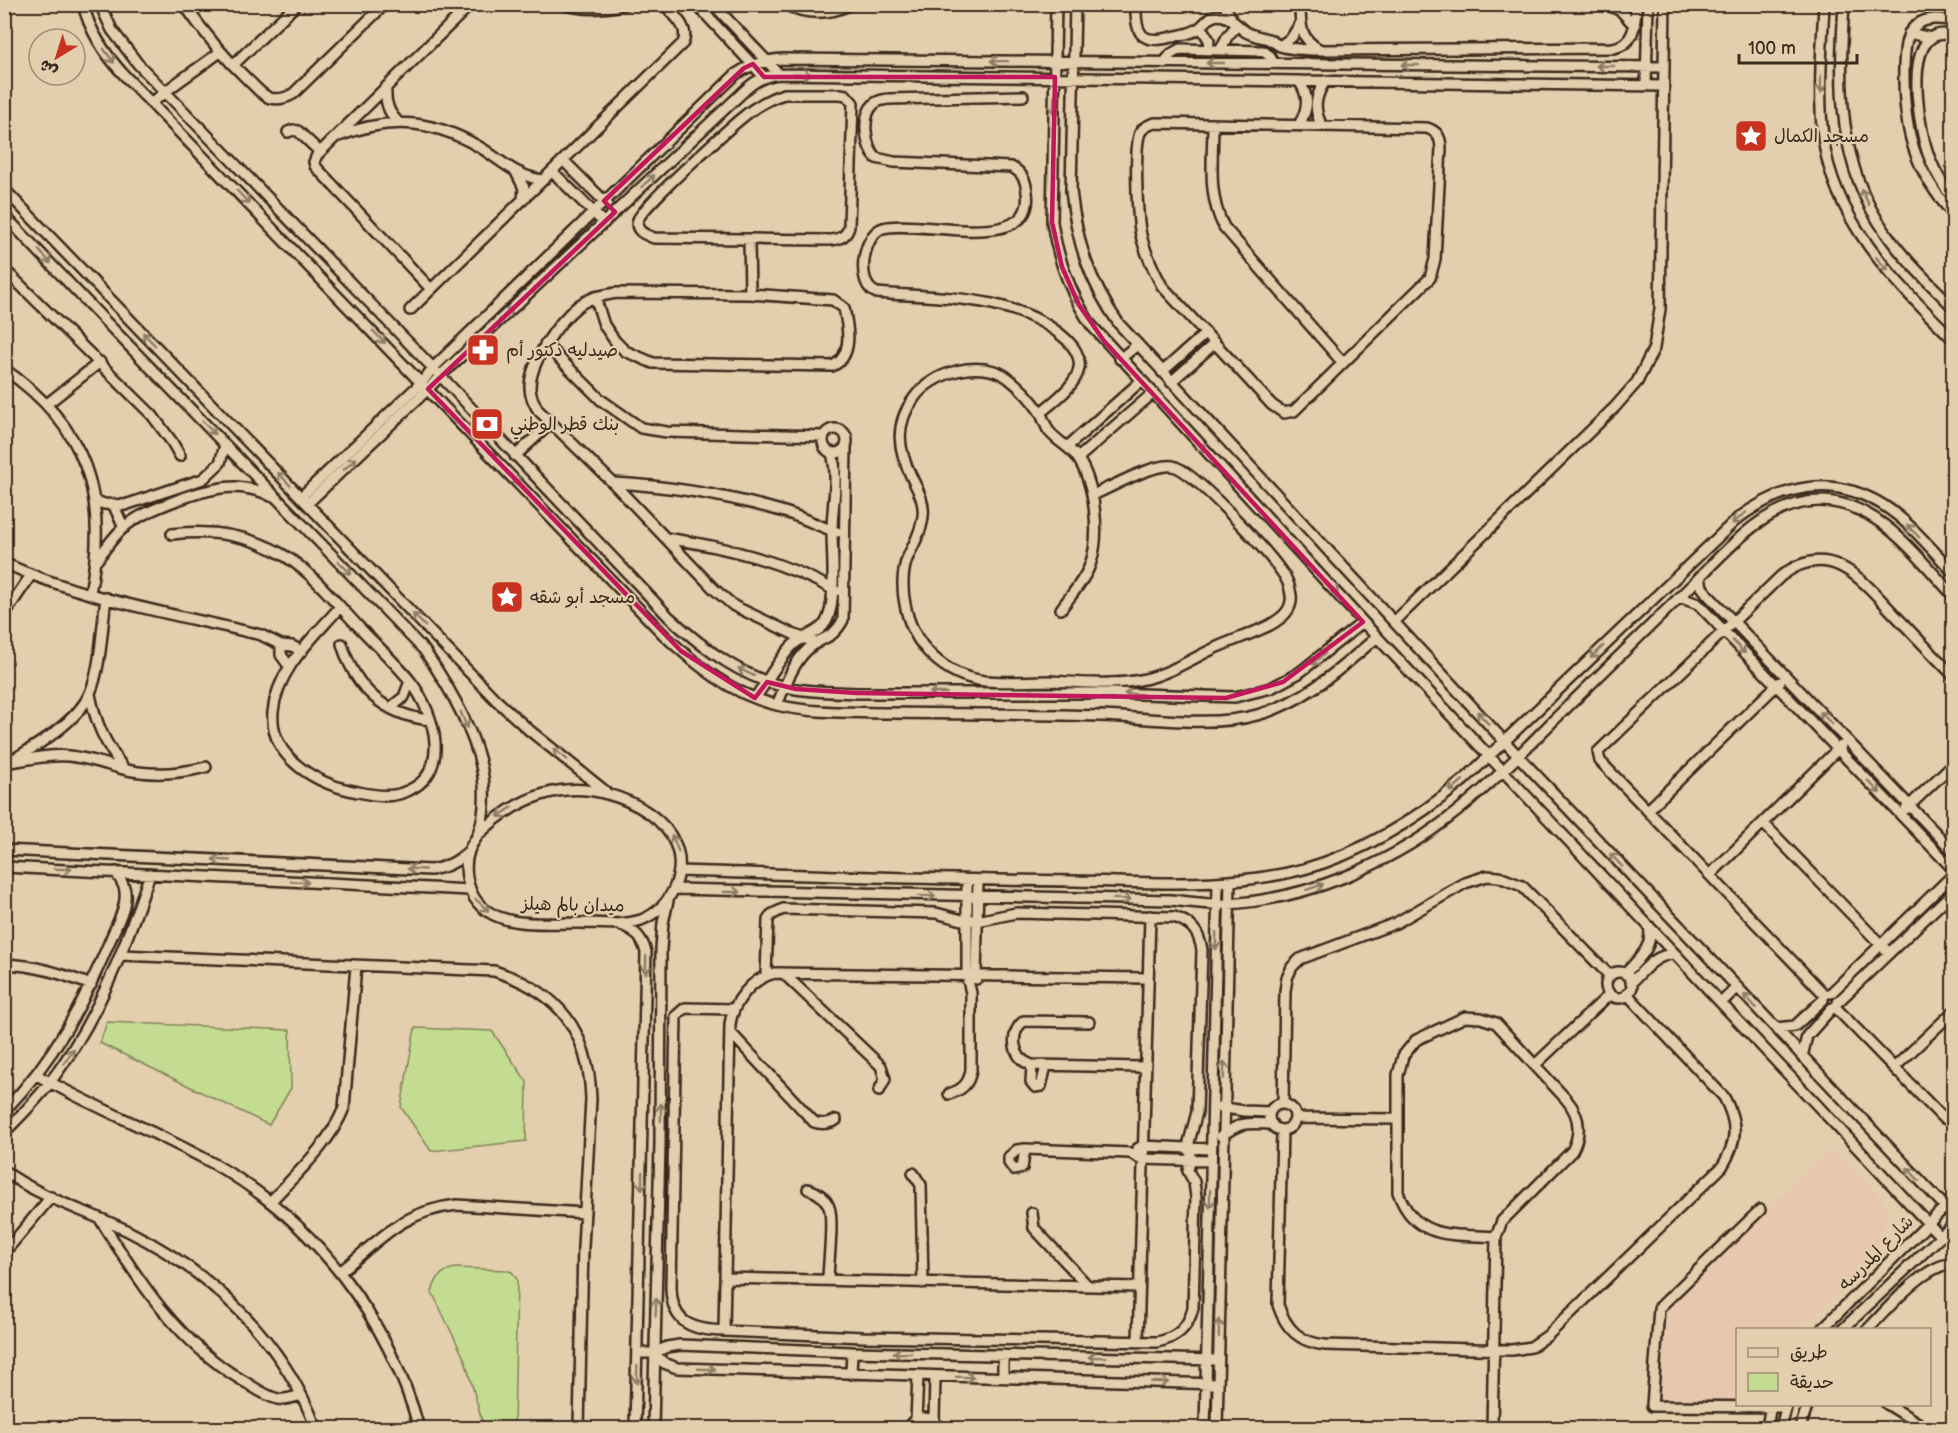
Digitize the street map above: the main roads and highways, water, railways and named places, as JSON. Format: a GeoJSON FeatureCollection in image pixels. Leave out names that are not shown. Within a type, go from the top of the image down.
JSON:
{"type":"FeatureCollection","features":[{"type":"Feature","properties":{"kind":"place","name":"مسجد الكمال"},"geometry":{"type":"Point","coordinates":[1751,136]}},
{"type":"Feature","properties":{"kind":"place","name":"صيدليه دكتور أم"},"geometry":{"type":"Point","coordinates":[483,350]}},
{"type":"Feature","properties":{"kind":"place","name":"بنك قطر الوطني"},"geometry":{"type":"Point","coordinates":[487,424]}},
{"type":"Feature","properties":{"kind":"place","name":"مسجد أبو شقه"},"geometry":{"type":"Point","coordinates":[507,597]}}]}
